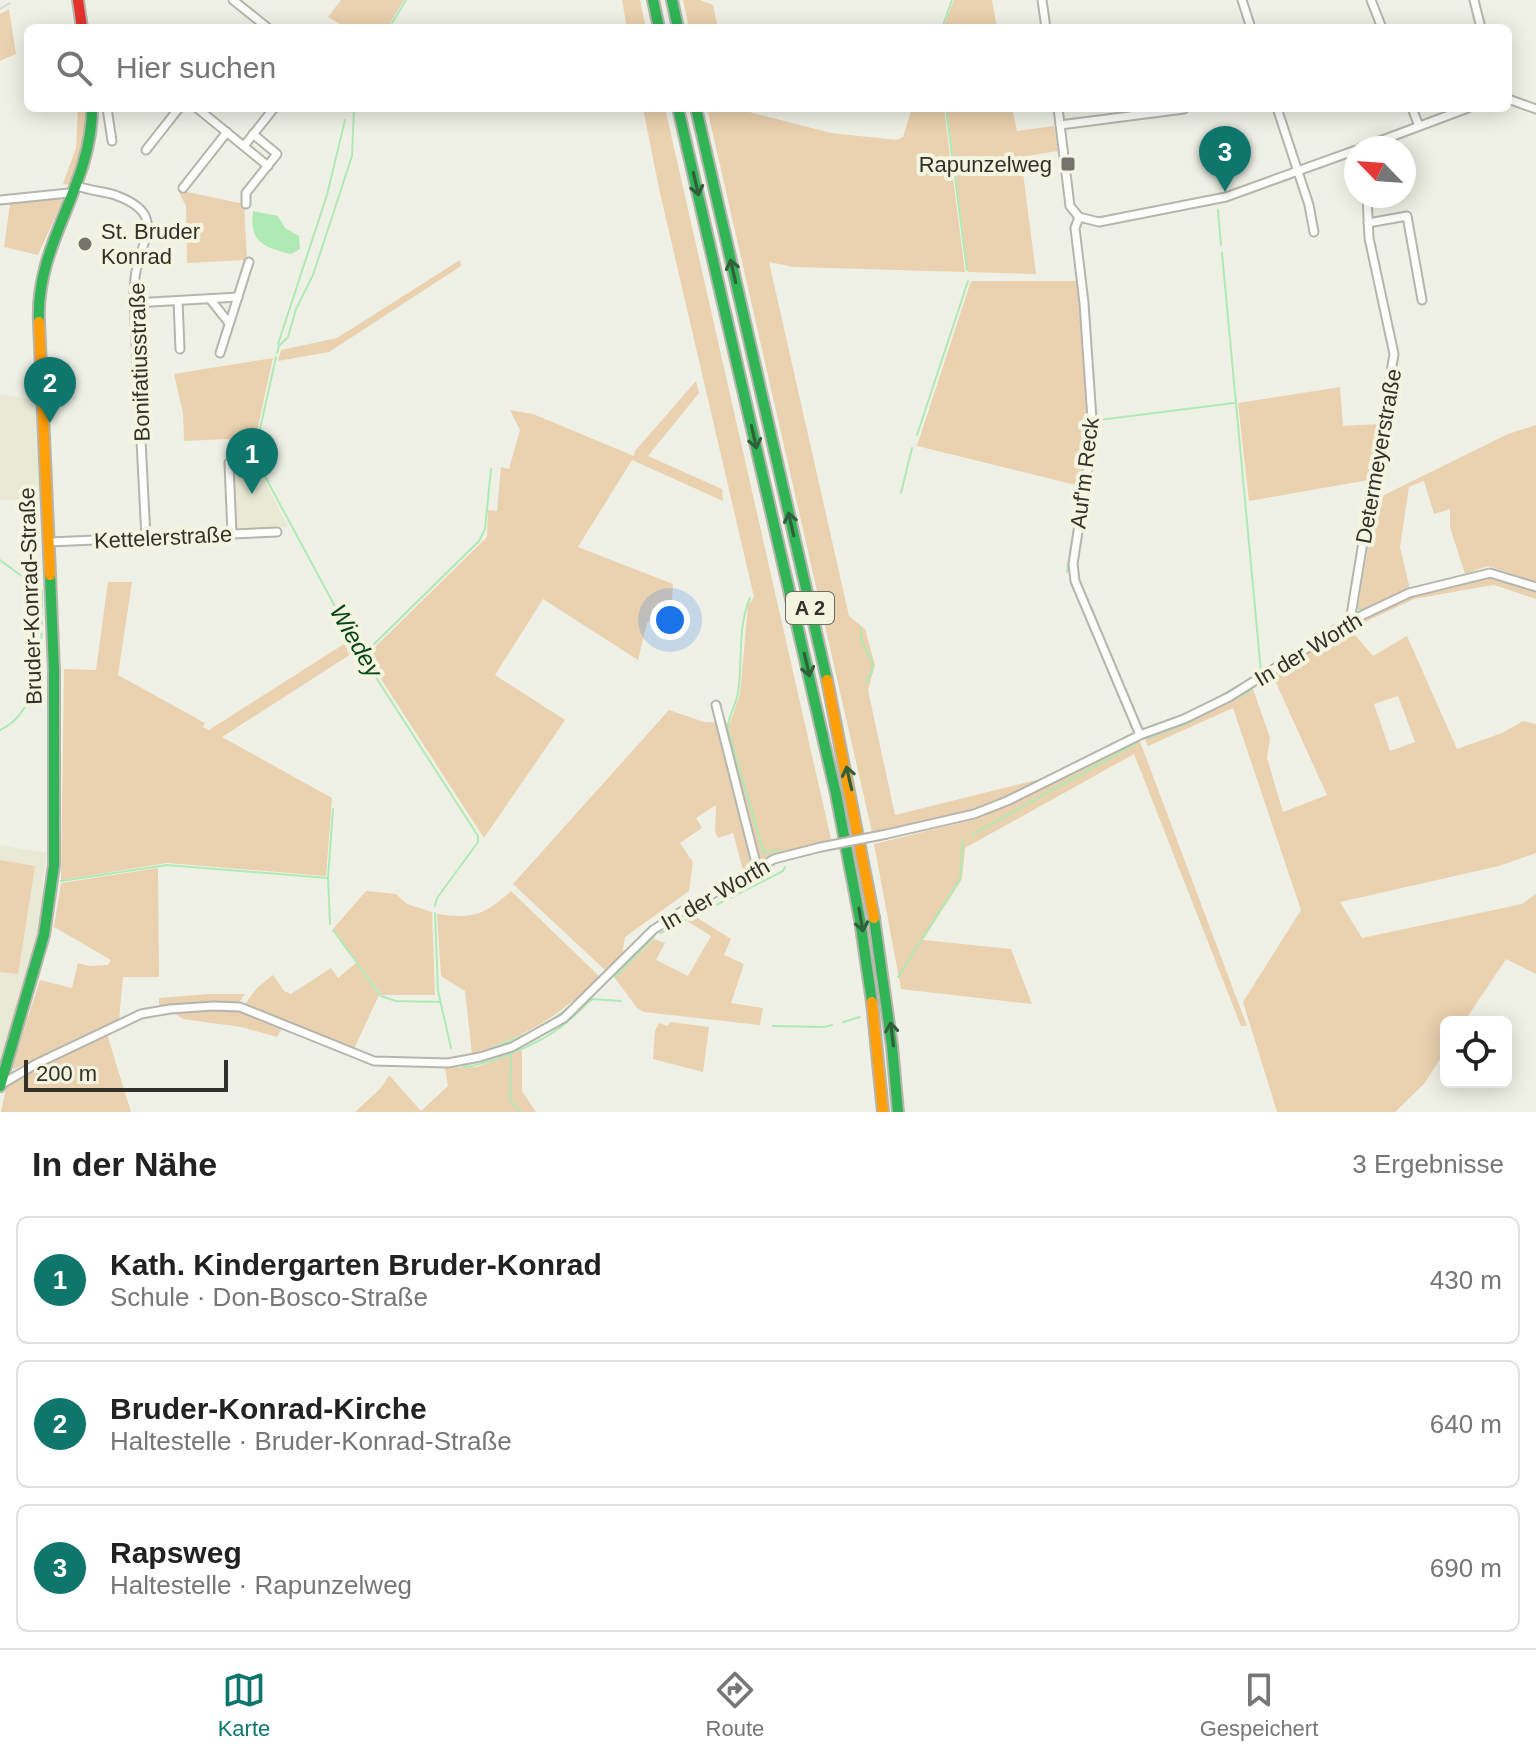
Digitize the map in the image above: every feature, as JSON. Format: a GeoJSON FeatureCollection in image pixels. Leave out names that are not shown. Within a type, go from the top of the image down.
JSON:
{"type":"FeatureCollection","features":[{"type":"Feature","properties":{"kind":"main road"},"geometry":{"type":"LineString","coordinates":[[78,0],[81,24]]}},
{"type":"Feature","properties":{"kind":"main road"},"geometry":{"type":"LineString","coordinates":[[653,0],[658,24]]}},
{"type":"Feature","properties":{"kind":"main road"},"geometry":{"type":"LineString","coordinates":[[672,0],[677,24]]}},
{"type":"Feature","properties":{"kind":"main road","name":"Bruder-Konrad-Straße"},"geometry":{"type":"LineString","coordinates":[[0,1086],[44,935],[55,836],[54,670],[38,302],[46,259],[76,190],[90,148],[92,112]]}},
{"type":"Feature","properties":{"kind":"main road","name":"A 2"},"geometry":{"type":"LineString","coordinates":[[679,112],[839,802],[864,937],[883,1112]]}},
{"type":"Feature","properties":{"kind":"main road","name":"A 2"},"geometry":{"type":"LineString","coordinates":[[697,112],[854,796],[879,935],[898,1112]]}},
{"type":"Feature","properties":{"kind":"street"},"geometry":{"type":"LineString","coordinates":[[233,0],[263,24]]}},
{"type":"Feature","properties":{"kind":"street"},"geometry":{"type":"LineString","coordinates":[[1042,0],[1045,24]]}},
{"type":"Feature","properties":{"kind":"street"},"geometry":{"type":"LineString","coordinates":[[1242,0],[1250,24]]}},
{"type":"Feature","properties":{"kind":"street"},"geometry":{"type":"LineString","coordinates":[[1371,0],[1380,24]]}},
{"type":"Feature","properties":{"kind":"street"},"geometry":{"type":"LineString","coordinates":[[1474,0],[1480,24]]}},
{"type":"Feature","properties":{"kind":"street"},"geometry":{"type":"LineString","coordinates":[[1512,100],[1536,109]]}},
{"type":"Feature","properties":{"kind":"street"},"geometry":{"type":"LineString","coordinates":[[108,112],[112,141]]}},
{"type":"Feature","properties":{"kind":"street"},"geometry":{"type":"LineString","coordinates":[[146,150],[176,112]]}},
{"type":"Feature","properties":{"kind":"street"},"geometry":{"type":"LineString","coordinates":[[204,112],[268,166]]}},
{"type":"Feature","properties":{"kind":"street"},"geometry":{"type":"LineString","coordinates":[[244,146],[271,112]]}},
{"type":"Feature","properties":{"kind":"street","name":"Auf'm Reck"},"geometry":{"type":"LineString","coordinates":[[1058,112],[1070,206],[1079,217],[1075,228],[1084,303],[1093,434],[1073,564],[1075,581],[1140,735]]}},
{"type":"Feature","properties":{"kind":"street"},"geometry":{"type":"LineString","coordinates":[[1060,125],[1161,112]]}},
{"type":"Feature","properties":{"kind":"street"},"geometry":{"type":"LineString","coordinates":[[1278,112],[1314,232]]}},
{"type":"Feature","properties":{"kind":"street"},"geometry":{"type":"LineString","coordinates":[[1414,112],[1419,126]]}},
{"type":"Feature","properties":{"kind":"street"},"geometry":{"type":"LineString","coordinates":[[1392,136],[1457,112]]}},
{"type":"Feature","properties":{"kind":"street"},"geometry":{"type":"LineString","coordinates":[[183,188],[227,132]]}},
{"type":"Feature","properties":{"kind":"street"},"geometry":{"type":"LineString","coordinates":[[246,204],[246,193],[277,154],[253,134]]}},
{"type":"Feature","properties":{"kind":"street"},"geometry":{"type":"LineString","coordinates":[[1079,217],[1099,222],[1226,197],[1344,154]]}},
{"type":"Feature","properties":{"kind":"street"},"geometry":{"type":"LineString","coordinates":[[0,200],[76,190]]}},
{"type":"Feature","properties":{"kind":"street","name":"Bonifatiusstraße"},"geometry":{"type":"LineString","coordinates":[[76,190],[112,194],[131,202],[144,213],[149,231],[135,273],[134,303],[146,538]]}},
{"type":"Feature","properties":{"kind":"street","name":"Determeyerstraße"},"geometry":{"type":"LineString","coordinates":[[1350,621],[1394,365],[1367,208]]}},
{"type":"Feature","properties":{"kind":"street"},"geometry":{"type":"LineString","coordinates":[[1368,223],[1407,216],[1422,300]]}},
{"type":"Feature","properties":{"kind":"street"},"geometry":{"type":"LineString","coordinates":[[220,353],[249,262]]}},
{"type":"Feature","properties":{"kind":"street"},"geometry":{"type":"LineString","coordinates":[[134,303],[238,297]]}},
{"type":"Feature","properties":{"kind":"street"},"geometry":{"type":"LineString","coordinates":[[210,299],[229,323]]}},
{"type":"Feature","properties":{"kind":"street"},"geometry":{"type":"LineString","coordinates":[[178,301],[180,349]]}},
{"type":"Feature","properties":{"kind":"street"},"geometry":{"type":"LineString","coordinates":[[229,463],[232,534]]}},
{"type":"Feature","properties":{"kind":"street","name":"Kettelerstraße"},"geometry":{"type":"LineString","coordinates":[[49,542],[277,532]]}},
{"type":"Feature","properties":{"kind":"street","name":"In der Worth"},"geometry":{"type":"LineString","coordinates":[[0,1086],[36,1064],[141,1014],[170,1009],[240,1007],[374,1061],[448,1063],[512,1047],[564,1018],[653,930],[774,859],[974,814],[1007,801],[1140,735],[1184,719],[1229,697],[1350,621],[1409,593],[1490,573],[1536,587]]}},
{"type":"Feature","properties":{"kind":"street"},"geometry":{"type":"LineString","coordinates":[[716,705],[757,867]]}},
{"type":"Feature","properties":{"kind":"shaded area"},"geometry":{"type":"Polygon","coordinates":[[[341,0],[404,0],[389,24],[340,24],[328,17],[341,0]]]}},
{"type":"Feature","properties":{"kind":"shaded area"},"geometry":{"type":"Polygon","coordinates":[[[622,0],[640,0],[645,24],[626,24],[622,0]]]}},
{"type":"Feature","properties":{"kind":"shaded area"},"geometry":{"type":"Polygon","coordinates":[[[683,0],[700,0],[713,5],[717,24],[688,24],[683,0]]]}},
{"type":"Feature","properties":{"kind":"shaded area"},"geometry":{"type":"Polygon","coordinates":[[[954,0],[992,0],[996,24],[945,24],[954,0]]]}},
{"type":"Feature","properties":{"kind":"shaded area"},"geometry":{"type":"Polygon","coordinates":[[[9,9],[16,54],[0,61],[0,14],[9,9]]]}},
{"type":"Feature","properties":{"kind":"shaded area"},"geometry":{"type":"Polygon","coordinates":[[[78,112],[85,112],[83,148],[70,185],[63,184],[76,148],[78,112]]]}},
{"type":"Feature","properties":{"kind":"shaded area"},"geometry":{"type":"Polygon","coordinates":[[[644,112],[666,112],[831,839],[768,856],[743,870],[733,833],[718,838],[715,832],[716,805],[696,818],[702,828],[680,843],[693,862],[689,891],[625,937],[622,956],[607,972],[513,884],[669,710],[704,722],[730,723],[740,694],[748,606],[754,597],[644,112]]]}},
{"type":"Feature","properties":{"kind":"shaded area"},"geometry":{"type":"Polygon","coordinates":[[[708,112],[750,112],[831,133],[897,140],[903,137],[911,112],[945,112],[965,272],[794,267],[769,262],[849,616],[865,629],[875,665],[868,690],[895,815],[1036,780],[1037,783],[974,811],[872,832],[708,112]]]}},
{"type":"Feature","properties":{"kind":"shaded area"},"geometry":{"type":"Polygon","coordinates":[[[948,112],[1013,112],[1017,131],[1054,126],[1058,151],[1021,157],[1036,274],[968,272],[948,112]]]}},
{"type":"Feature","properties":{"kind":"shaded area"},"geometry":{"type":"Polygon","coordinates":[[[178,190],[244,204],[247,260],[187,263],[186,206],[178,190]]]}},
{"type":"Feature","properties":{"kind":"shaded area"},"geometry":{"type":"Polygon","coordinates":[[[60,196],[62,202],[38,255],[4,247],[10,204],[60,196]]]}},
{"type":"Feature","properties":{"kind":"shaded area"},"geometry":{"type":"Polygon","coordinates":[[[253,211],[278,216],[285,228],[299,236],[300,249],[291,254],[260,242],[253,230],[253,211]]]}},
{"type":"Feature","properties":{"kind":"shaded area"},"geometry":{"type":"Polygon","coordinates":[[[460,260],[461,266],[329,352],[278,361],[281,350],[337,338],[460,260]]]}},
{"type":"Feature","properties":{"kind":"shaded area"},"geometry":{"type":"Polygon","coordinates":[[[971,281],[1077,281],[1087,415],[1080,486],[917,446],[971,281]]]}},
{"type":"Feature","properties":{"kind":"shaded area"},"geometry":{"type":"Polygon","coordinates":[[[273,358],[252,454],[231,460],[229,439],[184,441],[183,413],[174,374],[273,358]]]}},
{"type":"Feature","properties":{"kind":"shaded area"},"geometry":{"type":"Polygon","coordinates":[[[696,381],[699,393],[648,456],[722,489],[723,501],[632,460],[578,547],[673,584],[671,617],[656,615],[647,623],[638,660],[543,599],[495,675],[565,720],[484,838],[366,656],[487,537],[488,510],[497,511],[501,467],[509,469],[520,430],[510,410],[533,414],[634,456],[635,451],[696,381]]]}},
{"type":"Feature","properties":{"kind":"shaded area"},"geometry":{"type":"Polygon","coordinates":[[[1340,387],[1343,426],[1379,424],[1369,480],[1249,501],[1238,403],[1340,387]]]}},
{"type":"Feature","properties":{"kind":"shaded area"},"geometry":{"type":"Polygon","coordinates":[[[0,394],[36,400],[40,500],[0,500],[0,394]]]}},
{"type":"Feature","properties":{"kind":"shaded area"},"geometry":{"type":"Polygon","coordinates":[[[1536,425],[1536,582],[1488,566],[1465,574],[1450,527],[1450,509],[1434,514],[1424,481],[1409,487],[1400,547],[1410,589],[1364,610],[1358,608],[1376,499],[1508,434],[1536,425]]]}},
{"type":"Feature","properties":{"kind":"shaded area"},"geometry":{"type":"Polygon","coordinates":[[[251,454],[288,527],[234,529],[231,461],[251,454]]]}},
{"type":"Feature","properties":{"kind":"shaded area"},"geometry":{"type":"Polygon","coordinates":[[[1489,576],[1536,590],[1536,599],[1494,585],[1414,599],[1350,629],[1373,656],[1407,636],[1457,749],[1502,733],[1523,721],[1536,724],[1536,853],[1499,866],[1340,902],[1362,938],[1522,904],[1536,894],[1536,974],[1506,959],[1468,1016],[1440,1016],[1440,1059],[1424,1084],[1395,1112],[1277,1112],[1243,1002],[1301,910],[1233,708],[1148,746],[1144,737],[1252,686],[1270,738],[1267,758],[1283,812],[1327,795],[1272,674],[1348,626],[1411,595],[1489,576]],[[1398,696],[1374,704],[1390,751],[1415,742],[1398,696]]]}},
{"type":"Feature","properties":{"kind":"shaded area"},"geometry":{"type":"Polygon","coordinates":[[[108,582],[132,582],[118,675],[205,723],[203,727],[209,730],[344,644],[351,654],[222,737],[332,798],[326,876],[167,863],[61,880],[64,669],[96,670],[108,582]]]}},
{"type":"Feature","properties":{"kind":"shaded area"},"geometry":{"type":"Polygon","coordinates":[[[1139,739],[1247,1026],[1241,1026],[1134,754],[965,848],[962,879],[923,940],[1011,949],[1032,1004],[901,989],[874,844],[976,819],[1139,739]]]}},
{"type":"Feature","properties":{"kind":"shaded area"},"geometry":{"type":"Polygon","coordinates":[[[0,845],[46,853],[39,929],[0,1062],[0,845]]]}},
{"type":"Feature","properties":{"kind":"shaded area"},"geometry":{"type":"Polygon","coordinates":[[[0,860],[35,866],[18,974],[0,972],[0,860]]]}},
{"type":"Feature","properties":{"kind":"shaded area"},"geometry":{"type":"Polygon","coordinates":[[[158,868],[159,977],[123,977],[119,1020],[14,1069],[12,1067],[40,980],[72,988],[78,963],[108,965],[111,960],[54,927],[61,883],[158,868]]]}},
{"type":"Feature","properties":{"kind":"shaded area"},"geometry":{"type":"Polygon","coordinates":[[[366,891],[396,894],[407,904],[432,912],[435,995],[382,995],[333,929],[366,891]]]}},
{"type":"Feature","properties":{"kind":"shaded area"},"geometry":{"type":"Polygon","coordinates":[[[511,891],[600,977],[541,1024],[472,1054],[465,991],[441,976],[437,914],[460,916],[478,913],[511,891]]]}},
{"type":"Feature","properties":{"kind":"shaded area"},"geometry":{"type":"Polygon","coordinates":[[[696,917],[731,939],[724,955],[744,964],[731,1003],[763,1008],[760,1025],[644,1012],[637,1008],[615,978],[654,939],[665,943],[656,960],[688,976],[711,936],[687,921],[696,917]]]}},
{"type":"Feature","properties":{"kind":"shaded area"},"geometry":{"type":"Polygon","coordinates":[[[356,963],[379,995],[354,1049],[245,1004],[257,988],[273,975],[284,991],[291,994],[331,968],[338,978],[356,963]]]}},
{"type":"Feature","properties":{"kind":"shaded area"},"geometry":{"type":"Polygon","coordinates":[[[245,994],[238,1004],[215,1002],[159,1006],[159,998],[245,994]]]}},
{"type":"Feature","properties":{"kind":"shaded area"},"geometry":{"type":"Polygon","coordinates":[[[240,1010],[282,1028],[277,1037],[241,1027],[183,1019],[171,1011],[240,1010]]]}},
{"type":"Feature","properties":{"kind":"shaded area"},"geometry":{"type":"Polygon","coordinates":[[[671,1022],[709,1027],[703,1072],[653,1059],[655,1031],[659,1023],[667,1026],[671,1022]]]}},
{"type":"Feature","properties":{"kind":"shaded area"},"geometry":{"type":"Polygon","coordinates":[[[107,1034],[131,1112],[1,1112],[7,1084],[107,1034]]]}},
{"type":"Feature","properties":{"kind":"shaded area"},"geometry":{"type":"Polygon","coordinates":[[[522,1050],[522,1091],[536,1112],[355,1112],[381,1088],[389,1075],[421,1111],[448,1086],[445,1068],[477,1067],[522,1050]]]}},
{"type":"Feature","properties":{"kind":"waterway","name":"Wiedey"},"geometry":{"type":"LineString","coordinates":[[391,24],[406,0]]}},
{"type":"Feature","properties":{"kind":"waterway"},"geometry":{"type":"LineString","coordinates":[[943,24],[952,0]]}},
{"type":"Feature","properties":{"kind":"waterway","name":"Wiedey"},"geometry":{"type":"LineString","coordinates":[[277,353],[288,337],[296,309],[313,275],[352,156],[354,112]]}},
{"type":"Feature","properties":{"kind":"waterway"},"geometry":{"type":"LineString","coordinates":[[947,112],[967,270]]}},
{"type":"Feature","properties":{"kind":"waterway"},"geometry":{"type":"LineString","coordinates":[[278,344],[327,195],[345,120]]}},
{"type":"Feature","properties":{"kind":"waterway"},"geometry":{"type":"LineString","coordinates":[[1218,210],[1221,245]]}},
{"type":"Feature","properties":{"kind":"waterway"},"geometry":{"type":"LineString","coordinates":[[1210,702],[1261,672],[1222,253]]}},
{"type":"Feature","properties":{"kind":"waterway"},"geometry":{"type":"LineString","coordinates":[[917,435],[968,281]]}},
{"type":"Feature","properties":{"kind":"waterway","name":"Wiedey"},"geometry":{"type":"LineString","coordinates":[[276,357],[254,456],[359,651],[478,836],[478,842],[437,898],[435,906]]}},
{"type":"Feature","properties":{"kind":"waterway"},"geometry":{"type":"LineString","coordinates":[[1099,420],[1234,403]]}},
{"type":"Feature","properties":{"kind":"waterway"},"geometry":{"type":"LineString","coordinates":[[901,493],[912,448]]}},
{"type":"Feature","properties":{"kind":"waterway"},"geometry":{"type":"LineString","coordinates":[[1364,611],[1357,604],[1380,468]]}},
{"type":"Feature","properties":{"kind":"waterway"},"geometry":{"type":"LineString","coordinates":[[364,654],[479,541],[485,529],[491,469]]}},
{"type":"Feature","properties":{"kind":"waterway"},"geometry":{"type":"LineString","coordinates":[[1067,572],[1079,497]]}},
{"type":"Feature","properties":{"kind":"waterway"},"geometry":{"type":"LineString","coordinates":[[0,560],[42,591],[41,647],[34,688],[15,720],[0,730]]}},
{"type":"Feature","properties":{"kind":"waterway"},"geometry":{"type":"LineString","coordinates":[[750,598],[742,633],[738,693],[728,730],[764,853],[779,850]]}},
{"type":"Feature","properties":{"kind":"waterway"},"geometry":{"type":"LineString","coordinates":[[1079,600],[1134,731]]}},
{"type":"Feature","properties":{"kind":"waterway"},"geometry":{"type":"LineString","coordinates":[[861,629],[863,644],[872,660],[871,674],[866,683]]}},
{"type":"Feature","properties":{"kind":"waterway"},"geometry":{"type":"LineString","coordinates":[[1148,738],[1185,724],[1252,690]]}},
{"type":"Feature","properties":{"kind":"waterway"},"geometry":{"type":"LineString","coordinates":[[973,834],[1137,743]]}},
{"type":"Feature","properties":{"kind":"waterway"},"geometry":{"type":"LineString","coordinates":[[328,878],[333,809]]}},
{"type":"Feature","properties":{"kind":"waterway"},"geometry":{"type":"LineString","coordinates":[[898,977],[960,879],[963,840]]}},
{"type":"Feature","properties":{"kind":"waterway"},"geometry":{"type":"LineString","coordinates":[[61,881],[167,865],[328,878],[330,924]]}},
{"type":"Feature","properties":{"kind":"waterway"},"geometry":{"type":"LineString","coordinates":[[708,909],[783,871],[785,867]]}},
{"type":"Feature","properties":{"kind":"waterway","name":"Wiedey"},"geometry":{"type":"LineString","coordinates":[[435,913],[438,991],[451,1048]]}},
{"type":"Feature","properties":{"kind":"waterway"},"geometry":{"type":"LineString","coordinates":[[661,933],[693,916]]}},
{"type":"Feature","properties":{"kind":"waterway"},"geometry":{"type":"LineString","coordinates":[[333,930],[381,996],[396,1001],[440,1002]]}},
{"type":"Feature","properties":{"kind":"waterway"},"geometry":{"type":"LineString","coordinates":[[615,977],[654,937]]}},
{"type":"Feature","properties":{"kind":"waterway"},"geometry":{"type":"LineString","coordinates":[[463,1067],[499,1058],[538,1041],[562,1026],[592,999],[621,1001]]}},
{"type":"Feature","properties":{"kind":"waterway"},"geometry":{"type":"LineString","coordinates":[[547,1024],[577,1001]]}},
{"type":"Feature","properties":{"kind":"waterway"},"geometry":{"type":"LineString","coordinates":[[843,1022],[860,1017]]}},
{"type":"Feature","properties":{"kind":"waterway"},"geometry":{"type":"LineString","coordinates":[[773,1026],[832,1025]]}},
{"type":"Feature","properties":{"kind":"waterway"},"geometry":{"type":"LineString","coordinates":[[480,1053],[527,1034]]}},
{"type":"Feature","properties":{"kind":"waterway","name":"Wiedey"},"geometry":{"type":"LineString","coordinates":[[511,1054],[510,1099],[520,1112]]}},
{"type":"Feature","properties":{"kind":"railway"},"geometry":{"type":"LineString","coordinates":[[0,9],[15,0]]}},
{"type":"Feature","properties":{"kind":"traffic: fast"},"geometry":{"type":"LineString","coordinates":[[653,0],[658,24]]}},
{"type":"Feature","properties":{"kind":"traffic: fast"},"geometry":{"type":"LineString","coordinates":[[672,0],[677,24]]}},
{"type":"Feature","properties":{"kind":"traffic: fast"},"geometry":{"type":"LineString","coordinates":[[39,322],[40,293],[46,266],[83,164],[90,137],[92,112]]}},
{"type":"Feature","properties":{"kind":"traffic: fast"},"geometry":{"type":"LineString","coordinates":[[679,112],[836,794],[872,1002]]}},
{"type":"Feature","properties":{"kind":"traffic: fast"},"geometry":{"type":"LineString","coordinates":[[697,112],[827,680]]}},
{"type":"Feature","properties":{"kind":"traffic: fast"},"geometry":{"type":"LineString","coordinates":[[0,1086],[44,935],[54,865],[54,670],[50,575]]}},
{"type":"Feature","properties":{"kind":"traffic: fast"},"geometry":{"type":"LineString","coordinates":[[874,918],[898,1112]]}},
{"type":"Feature","properties":{"kind":"traffic: slow"},"geometry":{"type":"LineString","coordinates":[[39,322],[50,575]]}},
{"type":"Feature","properties":{"kind":"traffic: slow"},"geometry":{"type":"LineString","coordinates":[[827,680],[874,918]]}},
{"type":"Feature","properties":{"kind":"traffic: slow"},"geometry":{"type":"LineString","coordinates":[[872,1002],[883,1112]]}},
{"type":"Feature","properties":{"kind":"traffic: jam"},"geometry":{"type":"LineString","coordinates":[[78,0],[81,24]]}},
{"type":"Feature","properties":{"kind":"place","name":"Rapunzelweg"},"geometry":{"type":"Point","coordinates":[1068,164]}},
{"type":"Feature","properties":{"kind":"place","name":"Rapsweg"},"geometry":{"type":"Point","coordinates":[1225,192]}},
{"type":"Feature","properties":{"kind":"place","name":"St. Bruder Konrad"},"geometry":{"type":"Point","coordinates":[85,244]}},
{"type":"Feature","properties":{"kind":"place","name":"Bruder-Konrad-Kirche"},"geometry":{"type":"Point","coordinates":[50,423]}},
{"type":"Feature","properties":{"kind":"place","name":"Kath. Kindergarten Bruder-Konrad"},"geometry":{"type":"Point","coordinates":[252,494]}}]}
